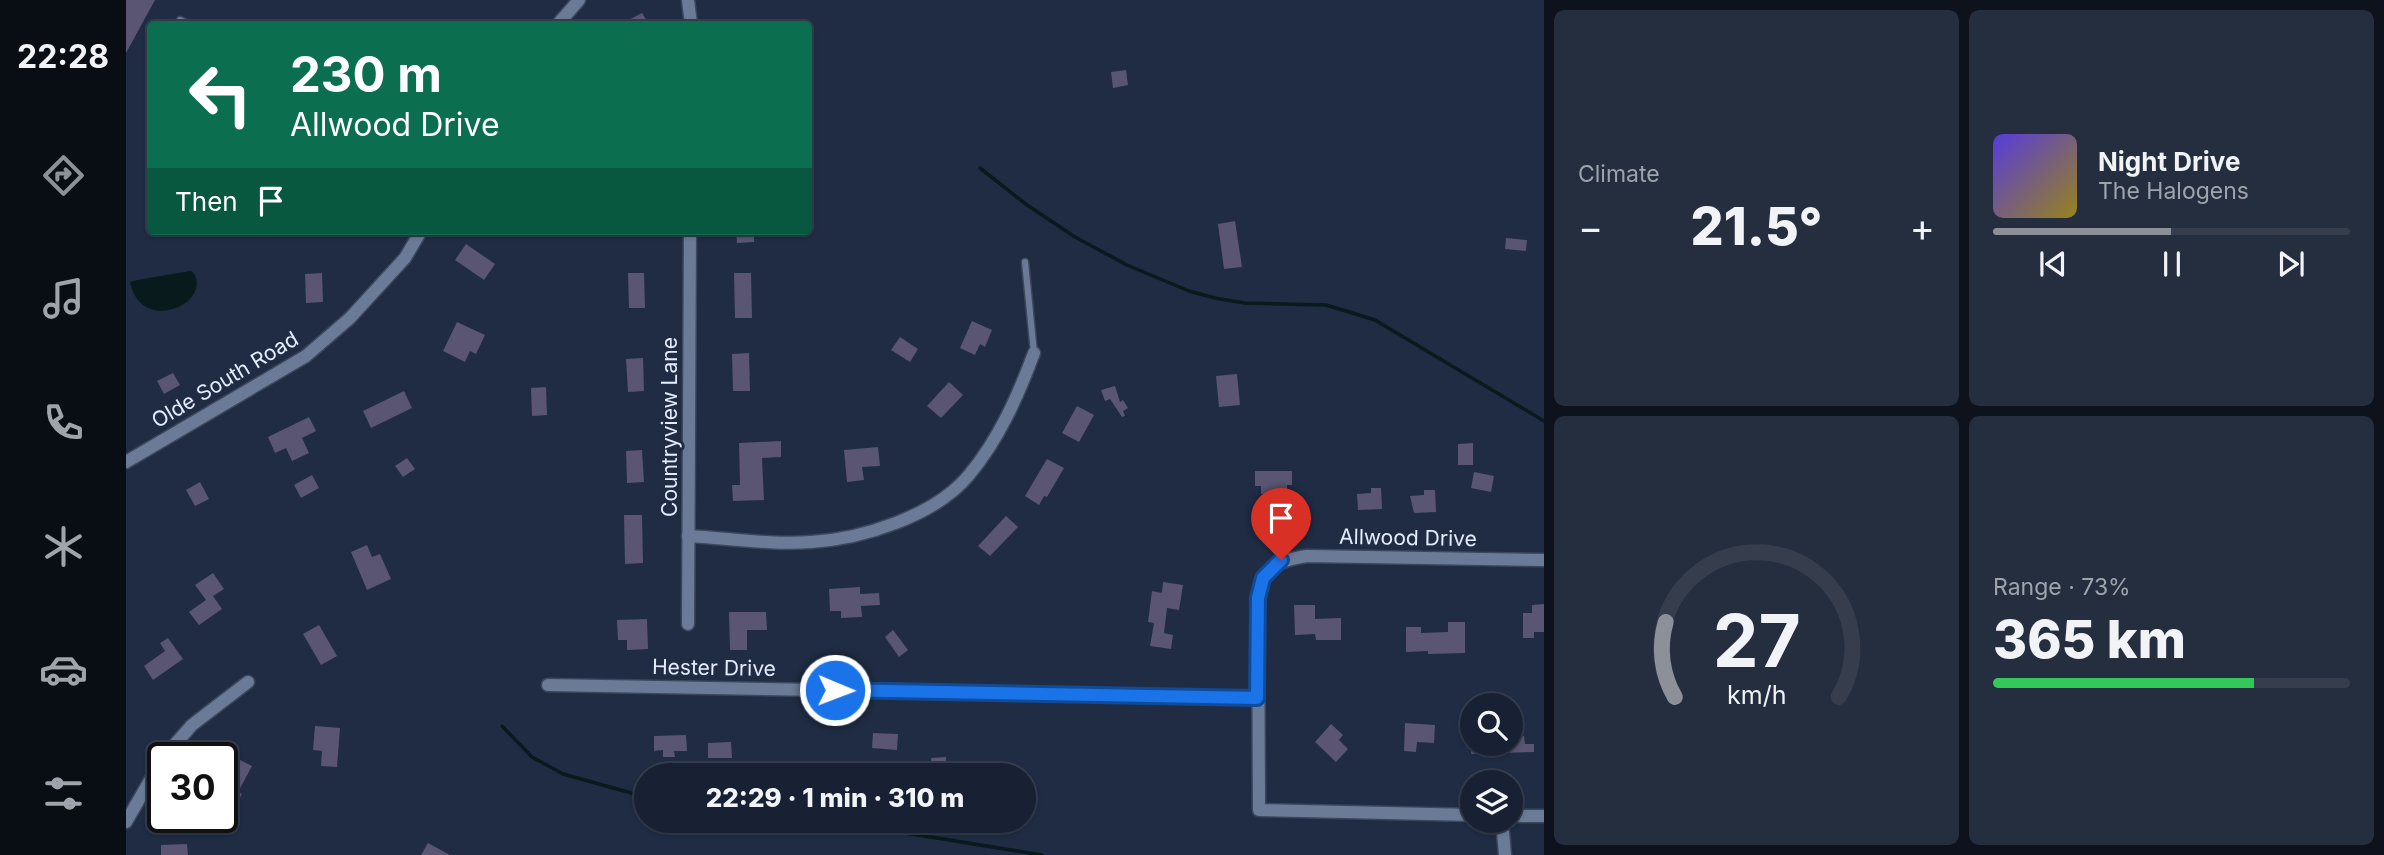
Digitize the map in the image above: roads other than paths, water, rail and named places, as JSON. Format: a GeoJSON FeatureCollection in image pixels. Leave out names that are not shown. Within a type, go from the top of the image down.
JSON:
{"type":"FeatureCollection","features":[{"type":"Feature","properties":{"kind":"street"},"geometry":{"type":"LineString","coordinates":[[561,21],[579,0]]}},
{"type":"Feature","properties":{"kind":"street"},"geometry":{"type":"LineString","coordinates":[[688,0],[691,21]]}},
{"type":"Feature","properties":{"kind":"street","name":"Olde South Road"},"geometry":{"type":"LineString","coordinates":[[126,461],[306,356],[349,318],[405,258],[419,235]]}},
{"type":"Feature","properties":{"kind":"street","name":"Countryview Lane"},"geometry":{"type":"LineString","coordinates":[[688,624],[690,235]]}},
{"type":"Feature","properties":{"kind":"street"},"geometry":{"type":"LineString","coordinates":[[688,537],[808,542],[849,538],[895,523],[933,505],[968,477],[1000,431],[1034,353]]}},
{"type":"Feature","properties":{"kind":"street","name":"Allwood Drive"},"geometry":{"type":"LineString","coordinates":[[1460,815],[1259,810],[1258,598],[1263,578],[1281,560],[1307,556],[1544,560]]}},
{"type":"Feature","properties":{"kind":"street"},"geometry":{"type":"LineString","coordinates":[[177,742],[192,725],[248,682]]}},
{"type":"Feature","properties":{"kind":"street","name":"Hester Drive"},"geometry":{"type":"LineString","coordinates":[[548,685],[1257,698]]}},
{"type":"Feature","properties":{"kind":"street"},"geometry":{"type":"LineString","coordinates":[[126,822],[147,786]]}},
{"type":"Feature","properties":{"kind":"street"},"geometry":{"type":"LineString","coordinates":[[1523,816],[1544,816]]}},
{"type":"Feature","properties":{"kind":"street"},"geometry":{"type":"LineString","coordinates":[[1503,833],[1505,855]]}},
{"type":"Feature","properties":{"kind":"lane"},"geometry":{"type":"LineString","coordinates":[[1025,262],[1034,353]]}},
{"type":"Feature","properties":{"kind":"waterway"},"geometry":{"type":"LineString","coordinates":[[980,168],[1027,205],[1075,237],[1127,265],[1189,291],[1215,298],[1244,303],[1326,305],[1375,320],[1544,421]]}},
{"type":"Feature","properties":{"kind":"waterway"},"geometry":{"type":"LineString","coordinates":[[502,726],[532,757],[563,774],[634,794]]}},
{"type":"Feature","properties":{"kind":"waterway"},"geometry":{"type":"LineString","coordinates":[[906,833],[1042,855]]}}]}
